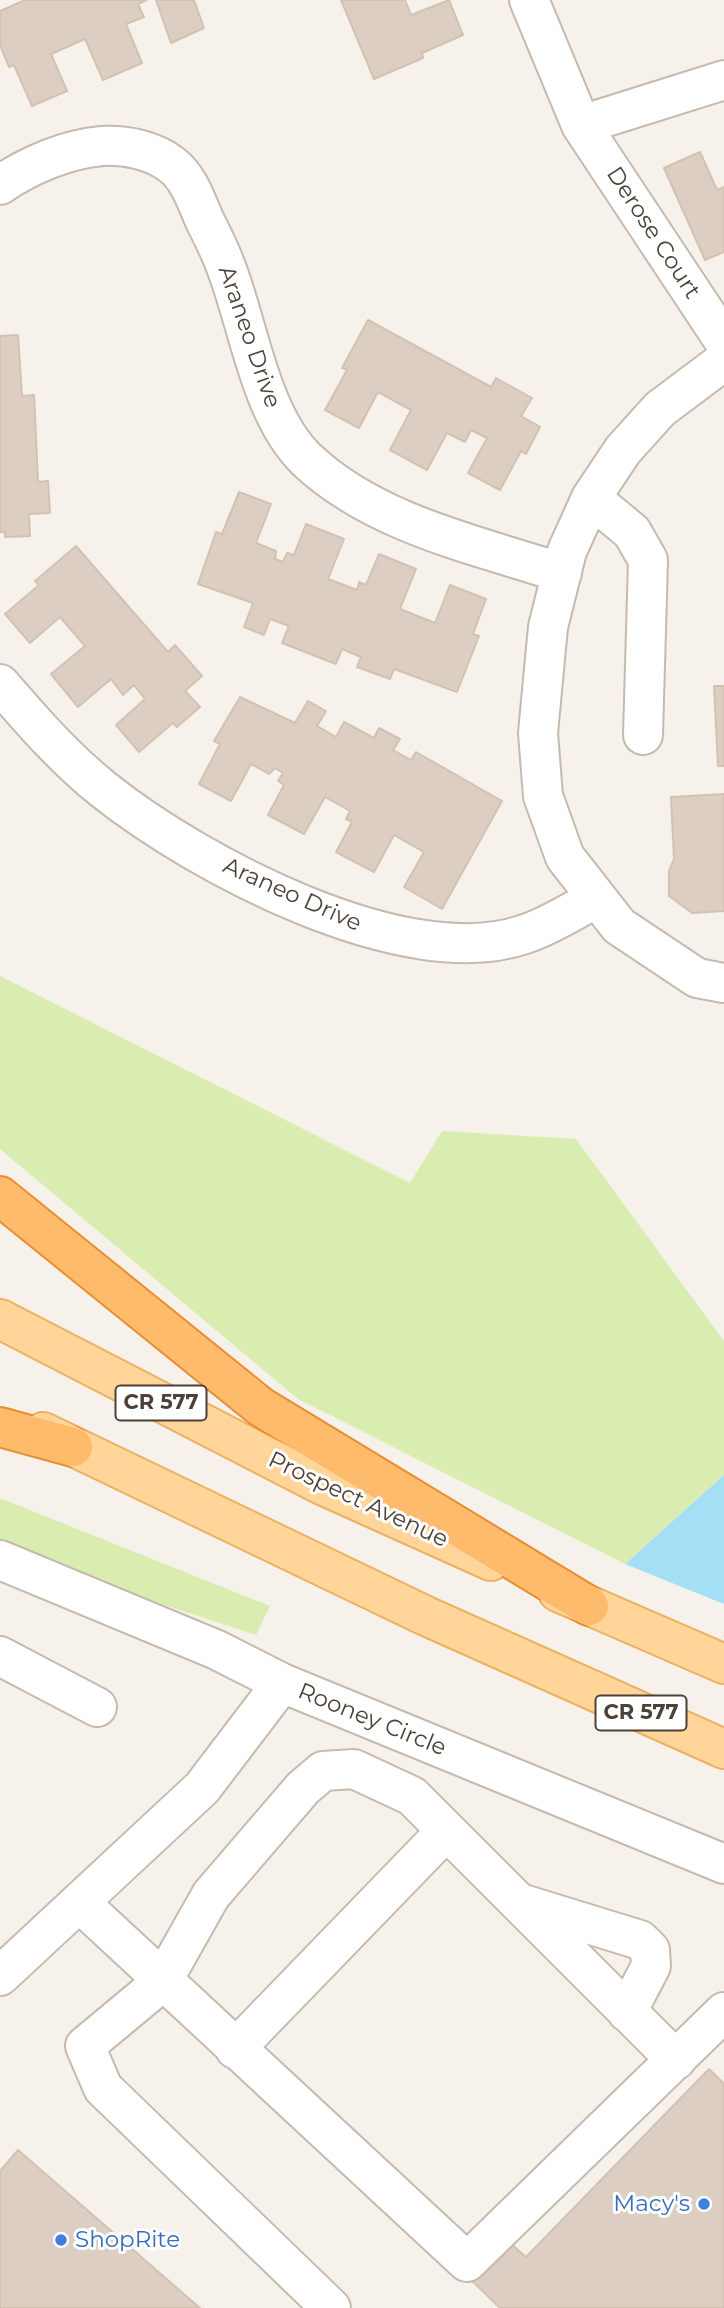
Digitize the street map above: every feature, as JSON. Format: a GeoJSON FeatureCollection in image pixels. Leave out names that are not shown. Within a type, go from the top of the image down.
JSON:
{"type":"FeatureCollection","features":[{"type":"Feature","properties":{"kind":"highway"},"geometry":{"type":"LineString","coordinates":[[0,1196],[261,1407],[589,1606]]}},
{"type":"Feature","properties":{"kind":"highway"},"geometry":{"type":"LineString","coordinates":[[0,1427],[73,1447]]}},
{"type":"Feature","properties":{"kind":"main road","name":"Prospect Avenue"},"geometry":{"type":"LineString","coordinates":[[0,1319],[322,1485],[724,1664]]}},
{"type":"Feature","properties":{"kind":"main road","name":"CR 577"},"geometry":{"type":"LineString","coordinates":[[0,1412],[414,1610],[724,1749]]}},
{"type":"Feature","properties":{"kind":"street","name":"Derose Court"},"geometry":{"type":"LineString","coordinates":[[529,0],[581,125],[724,341]]}},
{"type":"Feature","properties":{"kind":"street"},"geometry":{"type":"LineString","coordinates":[[581,125],[724,79]]}},
{"type":"Feature","properties":{"kind":"street","name":"Araneo Drive"},"geometry":{"type":"LineString","coordinates":[[0,186],[19,172],[84,148],[117,145],[152,153],[174,165],[190,187],[226,267],[276,416],[307,459],[351,491],[407,522],[562,573]]}},
{"type":"Feature","properties":{"kind":"street"},"geometry":{"type":"LineString","coordinates":[[724,361],[660,409],[623,450],[591,498],[567,551],[548,627],[538,733],[543,796],[565,858],[619,926],[697,978],[724,983]]}},
{"type":"Feature","properties":{"kind":"street"},"geometry":{"type":"LineString","coordinates":[[591,498],[632,532],[648,560],[643,735]]}},
{"type":"Feature","properties":{"kind":"street","name":"Araneo Drive"},"geometry":{"type":"LineString","coordinates":[[0,684],[46,737],[105,790],[186,846],[282,894],[365,928],[422,941],[478,942],[524,934],[597,898]]}},
{"type":"Feature","properties":{"kind":"street"},"geometry":{"type":"LineString","coordinates":[[0,1560],[217,1650],[282,1683]]}},
{"type":"Feature","properties":{"kind":"street"},"geometry":{"type":"LineString","coordinates":[[0,1656],[97,1707]]}},
{"type":"Feature","properties":{"kind":"street","name":"Rooney Circle"},"geometry":{"type":"LineString","coordinates":[[0,1976],[202,1788],[282,1683],[724,1864]]}},
{"type":"Feature","properties":{"kind":"street"},"geometry":{"type":"LineString","coordinates":[[331,2308],[103,2088],[85,2046],[162,1982],[211,1895],[303,1788],[323,1771],[354,1769],[412,1796],[676,2060]]}},
{"type":"Feature","properties":{"kind":"street"},"geometry":{"type":"LineString","coordinates":[[235,2049],[446,1831]]}},
{"type":"Feature","properties":{"kind":"street"},"geometry":{"type":"LineString","coordinates":[[517,1902],[640,1940],[650,1950],[650,1966],[627,2012]]}},
{"type":"Feature","properties":{"kind":"street"},"geometry":{"type":"LineString","coordinates":[[80,1903],[162,1982],[467,2262],[676,2060],[717,2032]]}},
{"type":"Feature","properties":{"kind":"green space"},"geometry":{"type":"Polygon","coordinates":[[[0,976],[410,1183],[442,1131],[576,1139],[724,1341],[724,1475],[625,1564],[298,1399],[0,1149],[0,976]]]}},
{"type":"Feature","properties":{"kind":"green space"},"geometry":{"type":"Polygon","coordinates":[[[0,1498],[270,1606],[256,1635],[0,1551],[0,1498]]]}},
{"type":"Feature","properties":{"kind":"water"},"geometry":{"type":"Polygon","coordinates":[[[724,1475],[724,1604],[625,1564],[724,1475]]]}},
{"type":"Feature","properties":{"kind":"building"},"geometry":{"type":"Polygon","coordinates":[[[25,0],[147,0],[138,4],[144,17],[126,24],[142,63],[103,80],[85,39],[51,54],[67,91],[32,106],[14,65],[9,67],[0,45],[0,11],[25,0]]]}},
{"type":"Feature","properties":{"kind":"building"},"geometry":{"type":"Polygon","coordinates":[[[156,0],[194,0],[204,28],[171,43],[156,0]]]}},
{"type":"Feature","properties":{"kind":"building"},"geometry":{"type":"Polygon","coordinates":[[[341,0],[405,0],[411,15],[449,0],[463,35],[422,53],[423,58],[374,79],[341,0]]]}},
{"type":"Feature","properties":{"kind":"building"},"geometry":{"type":"Polygon","coordinates":[[[700,152],[717,190],[724,187],[724,252],[705,260],[664,168],[700,152]]]}},
{"type":"Feature","properties":{"kind":"building"},"geometry":{"type":"Polygon","coordinates":[[[368,320],[491,387],[496,378],[532,398],[521,416],[540,427],[526,454],[521,451],[500,490],[468,473],[487,438],[471,430],[465,442],[447,433],[427,470],[390,450],[411,410],[378,392],[359,428],[325,410],[347,370],[342,368],[368,320]]]}},
{"type":"Feature","properties":{"kind":"building"},"geometry":{"type":"Polygon","coordinates":[[[18,335],[22,396],[34,395],[38,482],[48,481],[50,513],[29,514],[30,536],[5,537],[5,532],[0,532],[0,336],[18,335]]]}},
{"type":"Feature","properties":{"kind":"building"},"geometry":{"type":"Polygon","coordinates":[[[239,492],[271,504],[256,543],[276,551],[275,559],[283,562],[287,553],[294,555],[306,524],[344,539],[328,579],[357,590],[359,582],[366,585],[379,554],[416,569],[400,609],[435,623],[450,585],[486,599],[473,634],[479,636],[457,692],[394,669],[390,679],[357,667],[361,657],[342,649],[336,664],[282,643],[289,626],[270,619],[264,635],[244,627],[253,603],[198,584],[216,532],[222,534],[239,492]]]}},
{"type":"Feature","properties":{"kind":"building"},"geometry":{"type":"Polygon","coordinates":[[[76,546],[168,652],[175,645],[202,676],[185,691],[200,707],[177,727],[173,723],[139,752],[116,725],[145,699],[134,685],[123,695],[111,679],[78,707],[51,674],[85,646],[60,617],[30,643],[5,614],[39,585],[35,581],[76,546]]]}},
{"type":"Feature","properties":{"kind":"building"},"geometry":{"type":"Polygon","coordinates":[[[714,686],[724,686],[724,766],[718,766],[714,686]]]}},
{"type":"Feature","properties":{"kind":"building"},"geometry":{"type":"Polygon","coordinates":[[[240,697],[295,723],[308,701],[326,711],[317,726],[336,737],[344,722],[374,738],[379,728],[400,739],[393,750],[411,760],[416,752],[502,801],[442,909],[404,887],[424,852],[394,835],[374,872],[336,852],[352,822],[346,819],[350,811],[325,797],[304,834],[268,815],[284,785],[278,781],[283,773],[275,768],[269,774],[251,764],[231,801],[199,784],[220,744],[214,741],[240,697]]]}},
{"type":"Feature","properties":{"kind":"building"},"geometry":{"type":"Polygon","coordinates":[[[724,794],[724,911],[692,913],[669,896],[669,871],[674,859],[671,797],[724,794]]]}},
{"type":"Feature","properties":{"kind":"building"},"geometry":{"type":"Polygon","coordinates":[[[709,2069],[724,2084],[724,2308],[500,2308],[466,2275],[501,2235],[526,2257],[709,2069]]]}},
{"type":"Feature","properties":{"kind":"building","name":"ShopRite"},"geometry":{"type":"Polygon","coordinates":[[[18,2150],[200,2308],[0,2308],[0,2171],[18,2150]]]}},
{"type":"Feature","properties":{"kind":"place","name":"Macy's"},"geometry":{"type":"Point","coordinates":[704,2204]}},
{"type":"Feature","properties":{"kind":"place","name":"ShopRite"},"geometry":{"type":"Point","coordinates":[61,2240]}}]}
